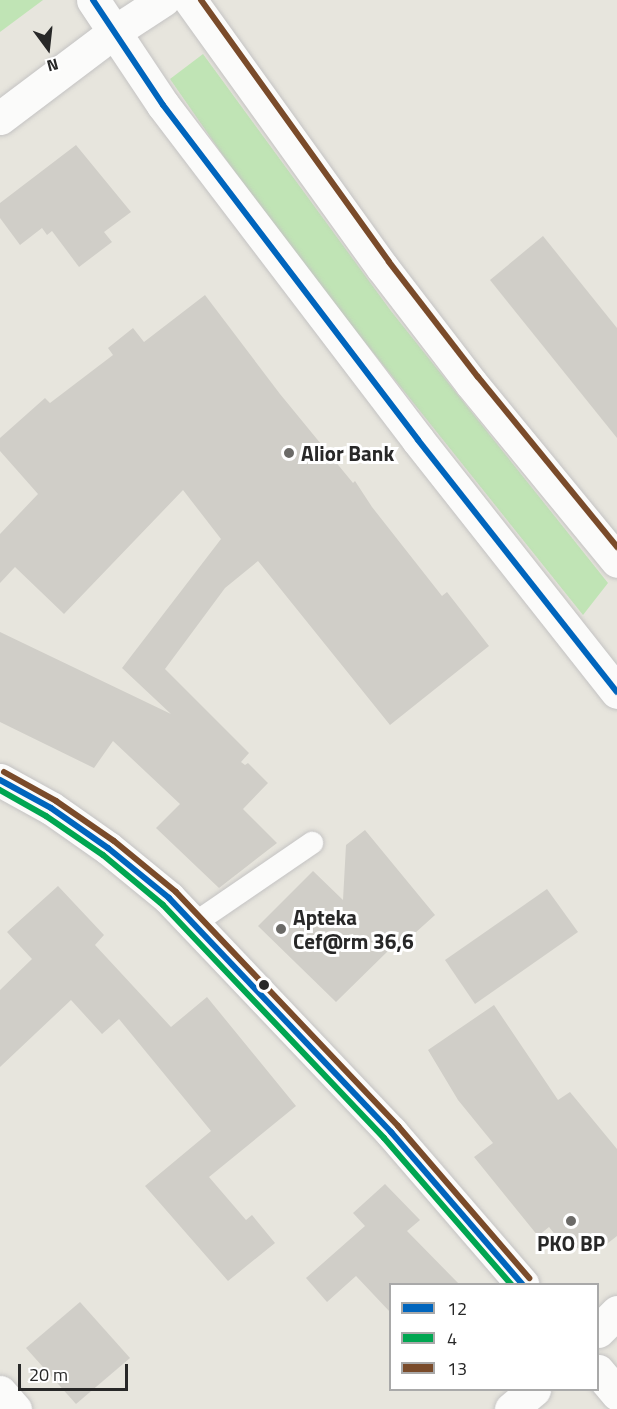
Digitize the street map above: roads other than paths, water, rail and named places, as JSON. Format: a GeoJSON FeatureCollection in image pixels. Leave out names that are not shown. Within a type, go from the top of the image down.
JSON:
{"type":"FeatureCollection","features":[{"type":"Feature","properties":{"kind":"street"},"geometry":{"type":"LineString","coordinates":[[93,0],[163,105],[411,431],[617,692]]}},
{"type":"Feature","properties":{"kind":"street"},"geometry":{"type":"LineString","coordinates":[[0,118],[114,32],[163,0]]}},
{"type":"Feature","properties":{"kind":"street"},"geometry":{"type":"LineString","coordinates":[[190,0],[444,348],[617,561]]}},
{"type":"Feature","properties":{"kind":"street"},"geometry":{"type":"LineString","coordinates":[[0,780],[51,808],[108,848],[195,923],[391,1132],[521,1283]]}},
{"type":"Feature","properties":{"kind":"street"},"geometry":{"type":"LineString","coordinates":[[599,1329],[617,1312]]}},
{"type":"Feature","properties":{"kind":"street"},"geometry":{"type":"LineString","coordinates":[[599,1373],[617,1394]]}},
{"type":"Feature","properties":{"kind":"street"},"geometry":{"type":"LineString","coordinates":[[511,1409],[532,1391]]}},
{"type":"Feature","properties":{"kind":"street"},"geometry":{"type":"LineString","coordinates":[[0,1392],[15,1409]]}},
{"type":"Feature","properties":{"kind":"lane"},"geometry":{"type":"LineString","coordinates":[[195,923],[312,843]]}},
{"type":"Feature","properties":{"kind":"place","name":"Alior Bank"},"geometry":{"type":"Point","coordinates":[289,453]}},
{"type":"Feature","properties":{"kind":"place","name":"Apteka Cef@rm 36,6"},"geometry":{"type":"Point","coordinates":[281,929]}},
{"type":"Feature","properties":{"kind":"place","name":"PKO BP"},"geometry":{"type":"Point","coordinates":[571,1221]}}]}
